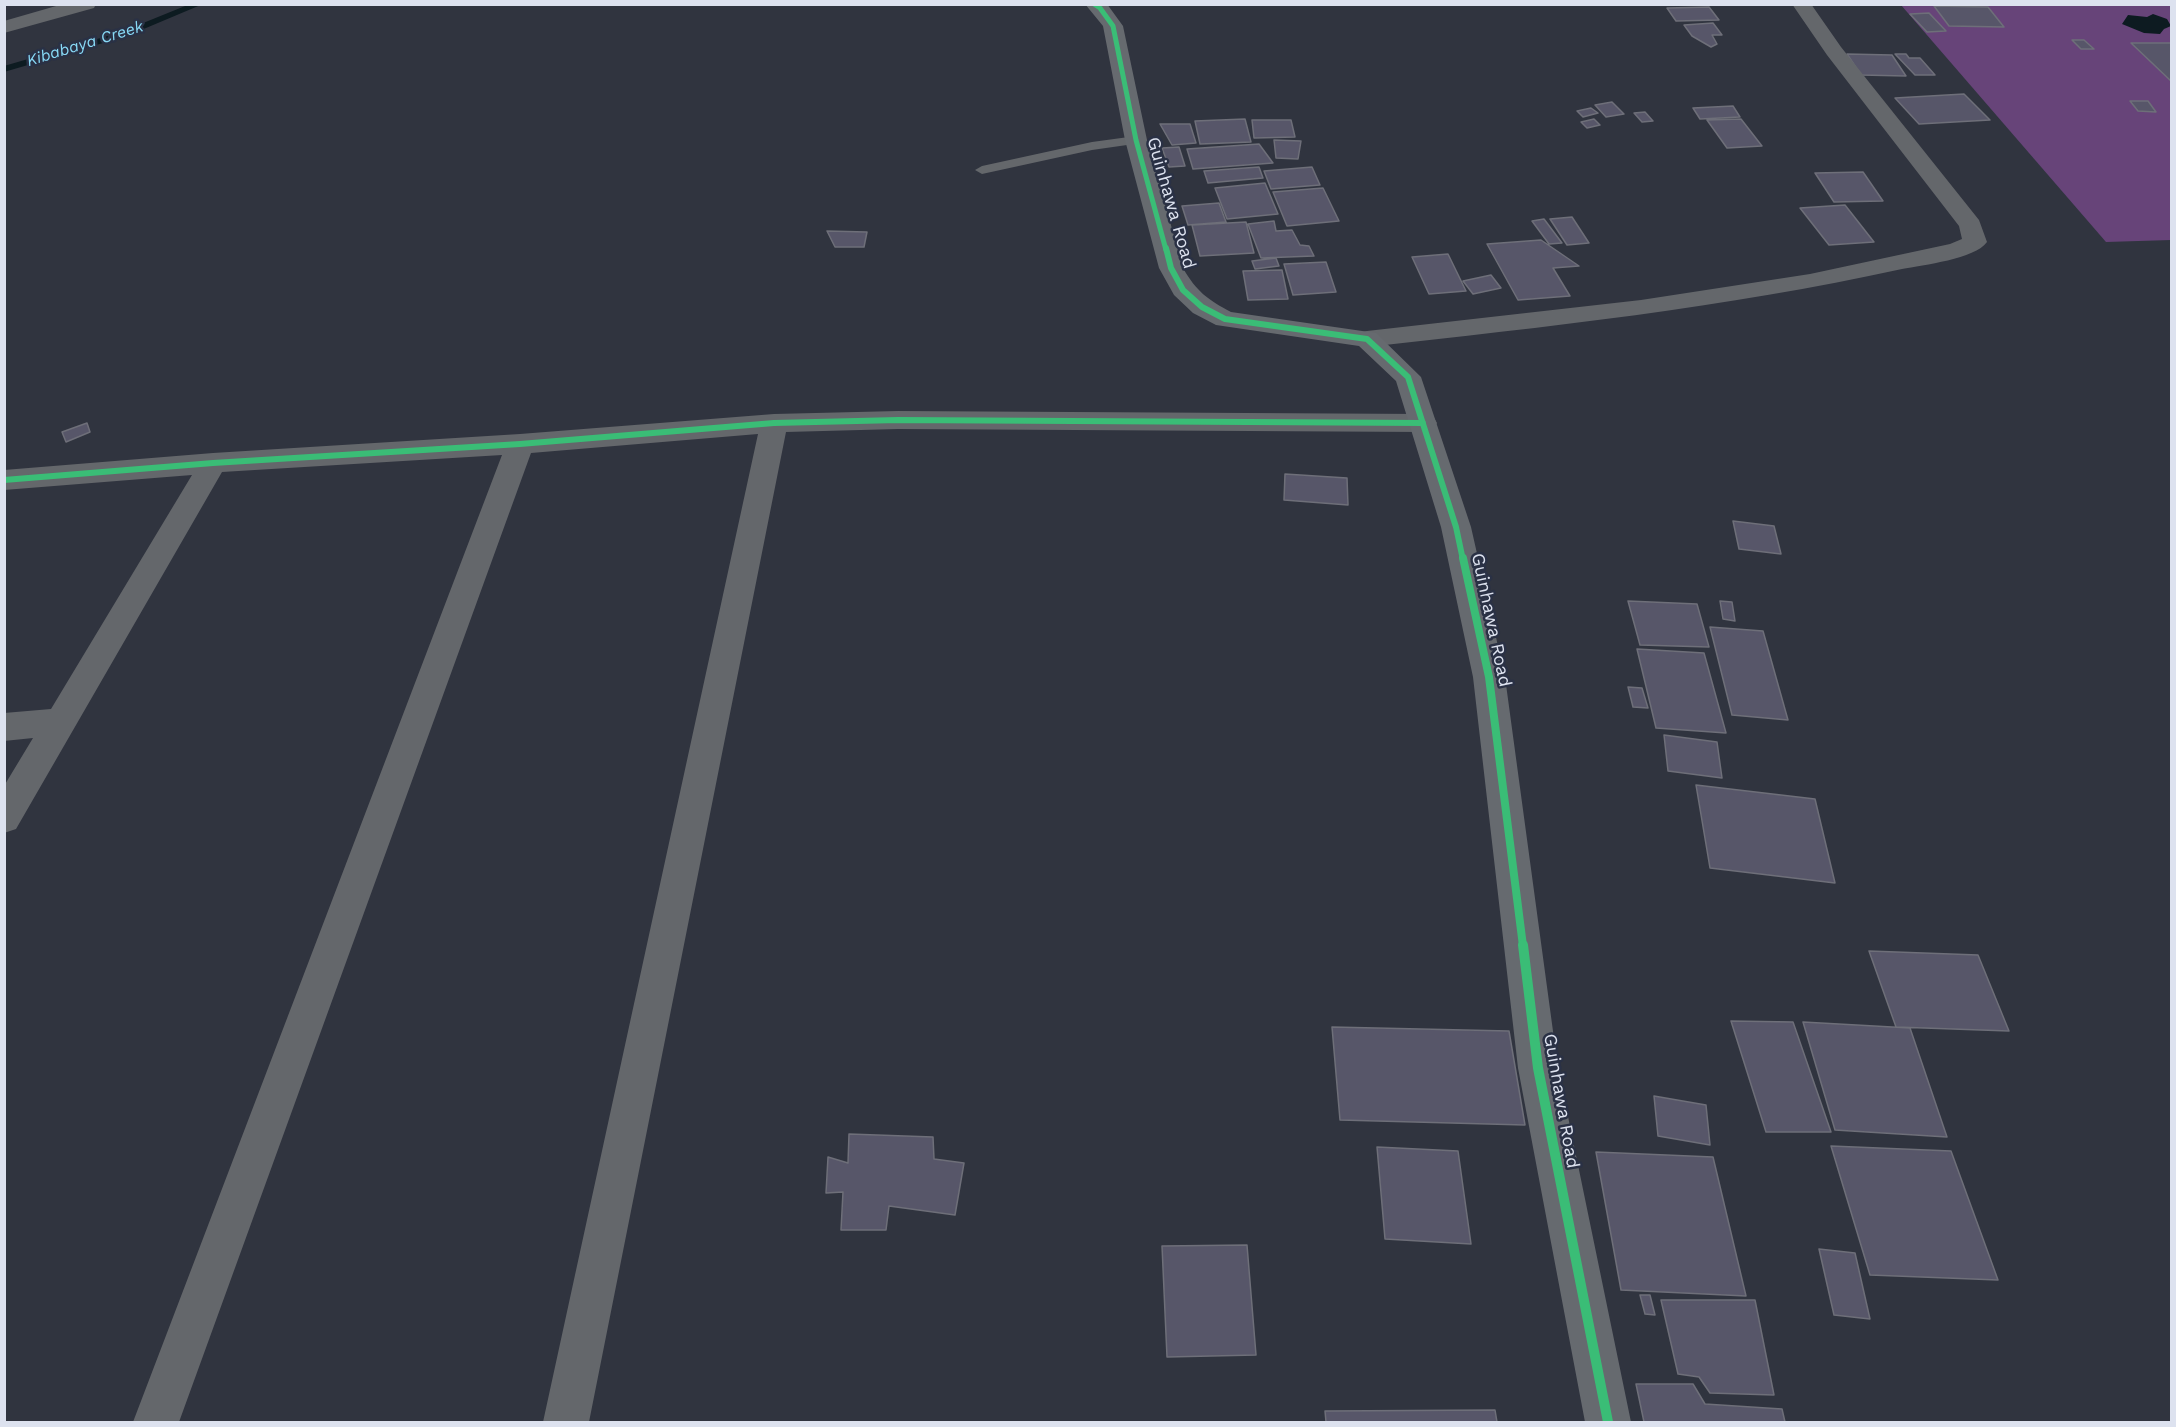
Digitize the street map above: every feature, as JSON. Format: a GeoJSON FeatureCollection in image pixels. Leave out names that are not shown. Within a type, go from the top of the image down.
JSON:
{"type":"FeatureCollection","features":[{"type":"Feature","properties":{"kind":"street"},"geometry":{"type":"LineString","coordinates":[[4,27],[87,4]]}},
{"type":"Feature","properties":{"kind":"street","name":"Guinhawa Road"},"geometry":{"type":"LineString","coordinates":[[1094,4],[1100,8],[1113,26],[1136,140],[1171,268],[1183,290],[1202,307],[1225,319],[1367,339],[1408,377],[1456,527],[1489,677],[1538,1068],[1608,1422]]}},
{"type":"Feature","properties":{"kind":"street"},"geometry":{"type":"LineString","coordinates":[[1367,339],[1641,308],[1810,282],[1957,250],[1975,242],[1971,225],[1834,51],[1801,4]]}},
{"type":"Feature","properties":{"kind":"street"},"geometry":{"type":"LineString","coordinates":[[4,480],[213,463],[520,444],[774,423],[909,420],[1422,423]]}},
{"type":"Feature","properties":{"kind":"street"},"geometry":{"type":"LineString","coordinates":[[566,1422],[774,423]]}},
{"type":"Feature","properties":{"kind":"street"},"geometry":{"type":"LineString","coordinates":[[156,1422],[520,444]]}},
{"type":"Feature","properties":{"kind":"street"},"geometry":{"type":"LineString","coordinates":[[4,818],[213,463]]}},
{"type":"Feature","properties":{"kind":"street"},"geometry":{"type":"LineString","coordinates":[[4,727],[60,723]]}},
{"type":"Feature","properties":{"kind":"lane"},"geometry":{"type":"LineString","coordinates":[[982,170],[1136,140]]}},
{"type":"Feature","properties":{"kind":"shaded area"},"geometry":{"type":"Polygon","coordinates":[[[1901,5],[2171,5],[2171,240],[2106,242],[1901,5]]]}},
{"type":"Feature","properties":{"kind":"shaded area"},"geometry":{"type":"Polygon","coordinates":[[[2153,14],[2167,19],[2171,26],[2160,34],[2144,33],[2122,24],[2128,15],[2147,17],[2153,14]]]}},
{"type":"Feature","properties":{"kind":"building"},"geometry":{"type":"Polygon","coordinates":[[[1934,6],[1988,7],[2004,27],[1949,26],[1934,6]]]}},
{"type":"Feature","properties":{"kind":"building"},"geometry":{"type":"Polygon","coordinates":[[[1709,7],[1719,20],[1676,21],[1667,8],[1709,7]]]}},
{"type":"Feature","properties":{"kind":"building"},"geometry":{"type":"Polygon","coordinates":[[[1929,13],[1946,31],[1927,32],[1910,14],[1929,13]]]}},
{"type":"Feature","properties":{"kind":"building"},"geometry":{"type":"Polygon","coordinates":[[[1713,23],[1722,35],[1712,35],[1717,44],[1711,47],[1692,36],[1684,25],[1713,23]]]}},
{"type":"Feature","properties":{"kind":"building"},"geometry":{"type":"Polygon","coordinates":[[[2072,40],[2084,40],[2094,49],[2081,49],[2072,40]]]}},
{"type":"Feature","properties":{"kind":"building"},"geometry":{"type":"Polygon","coordinates":[[[2131,43],[2172,43],[2172,82],[2131,43]]]}},
{"type":"Feature","properties":{"kind":"building"},"geometry":{"type":"Polygon","coordinates":[[[1847,54],[1892,55],[1906,76],[1861,75],[1847,54]]]}},
{"type":"Feature","properties":{"kind":"building"},"geometry":{"type":"Polygon","coordinates":[[[1895,54],[1920,58],[1935,75],[1915,75],[1895,54]]]}},
{"type":"Feature","properties":{"kind":"building"},"geometry":{"type":"Polygon","coordinates":[[[1964,94],[1990,120],[1919,124],[1895,98],[1964,94]]]}},
{"type":"Feature","properties":{"kind":"building"},"geometry":{"type":"Polygon","coordinates":[[[2130,101],[2148,101],[2156,112],[2138,111],[2130,101]]]}},
{"type":"Feature","properties":{"kind":"building"},"geometry":{"type":"Polygon","coordinates":[[[1612,102],[1624,114],[1606,117],[1595,105],[1612,102]]]}},
{"type":"Feature","properties":{"kind":"building"},"geometry":{"type":"Polygon","coordinates":[[[1733,106],[1740,117],[1700,119],[1693,108],[1733,106]]]}},
{"type":"Feature","properties":{"kind":"building"},"geometry":{"type":"Polygon","coordinates":[[[1591,108],[1598,113],[1583,117],[1577,111],[1591,108]]]}},
{"type":"Feature","properties":{"kind":"building"},"geometry":{"type":"Polygon","coordinates":[[[1645,112],[1653,121],[1642,122],[1634,113],[1645,112]]]}},
{"type":"Feature","properties":{"kind":"building"},"geometry":{"type":"Polygon","coordinates":[[[1245,119],[1251,142],[1200,144],[1195,121],[1245,119]]]}},
{"type":"Feature","properties":{"kind":"building"},"geometry":{"type":"Polygon","coordinates":[[[1594,119],[1600,125],[1587,128],[1581,122],[1594,119]]]}},
{"type":"Feature","properties":{"kind":"building"},"geometry":{"type":"Polygon","coordinates":[[[1741,119],[1762,146],[1727,148],[1707,120],[1741,119]]]}},
{"type":"Feature","properties":{"kind":"building"},"geometry":{"type":"Polygon","coordinates":[[[1252,120],[1291,120],[1295,137],[1254,138],[1252,120]]]}},
{"type":"Feature","properties":{"kind":"building"},"geometry":{"type":"Polygon","coordinates":[[[1160,124],[1190,124],[1196,143],[1172,145],[1160,124]]]}},
{"type":"Feature","properties":{"kind":"building"},"geometry":{"type":"Polygon","coordinates":[[[1274,140],[1301,141],[1298,159],[1276,158],[1274,140]]]}},
{"type":"Feature","properties":{"kind":"building"},"geometry":{"type":"Polygon","coordinates":[[[1259,144],[1273,163],[1193,169],[1187,149],[1259,144]]]}},
{"type":"Feature","properties":{"kind":"building"},"geometry":{"type":"Polygon","coordinates":[[[1179,147],[1185,166],[1169,167],[1162,148],[1179,147]]]}},
{"type":"Feature","properties":{"kind":"building"},"geometry":{"type":"Polygon","coordinates":[[[1259,167],[1263,178],[1208,183],[1204,171],[1259,167]]]}},
{"type":"Feature","properties":{"kind":"building"},"geometry":{"type":"Polygon","coordinates":[[[1312,167],[1320,185],[1271,189],[1264,171],[1312,167]]]}},
{"type":"Feature","properties":{"kind":"building"},"geometry":{"type":"Polygon","coordinates":[[[1863,172],[1883,201],[1834,202],[1815,173],[1863,172]]]}},
{"type":"Feature","properties":{"kind":"building"},"geometry":{"type":"Polygon","coordinates":[[[1265,183],[1278,214],[1227,219],[1215,188],[1265,183]]]}},
{"type":"Feature","properties":{"kind":"building"},"geometry":{"type":"Polygon","coordinates":[[[1323,188],[1339,221],[1287,226],[1273,192],[1323,188]]]}},
{"type":"Feature","properties":{"kind":"building"},"geometry":{"type":"Polygon","coordinates":[[[1219,203],[1226,222],[1188,225],[1182,206],[1219,203]]]}},
{"type":"Feature","properties":{"kind":"building"},"geometry":{"type":"Polygon","coordinates":[[[1845,205],[1874,242],[1829,245],[1800,208],[1845,205]]]}},
{"type":"Feature","properties":{"kind":"building"},"geometry":{"type":"Polygon","coordinates":[[[1572,217],[1589,243],[1567,245],[1550,219],[1572,217]]]}},
{"type":"Feature","properties":{"kind":"building"},"geometry":{"type":"Polygon","coordinates":[[[1544,219],[1562,243],[1549,244],[1532,221],[1544,219]]]}},
{"type":"Feature","properties":{"kind":"building"},"geometry":{"type":"Polygon","coordinates":[[[1274,221],[1276,231],[1292,230],[1300,245],[1309,246],[1314,256],[1261,258],[1248,224],[1274,221]]]}},
{"type":"Feature","properties":{"kind":"building"},"geometry":{"type":"Polygon","coordinates":[[[1246,222],[1254,253],[1200,256],[1192,225],[1246,222]]]}},
{"type":"Feature","properties":{"kind":"building"},"geometry":{"type":"Polygon","coordinates":[[[827,231],[867,232],[864,247],[835,247],[827,231]]]}},
{"type":"Feature","properties":{"kind":"building"},"geometry":{"type":"Polygon","coordinates":[[[1541,240],[1579,266],[1553,268],[1570,296],[1518,300],[1487,244],[1541,240]]]}},
{"type":"Feature","properties":{"kind":"building"},"geometry":{"type":"Polygon","coordinates":[[[1448,254],[1466,291],[1429,294],[1412,257],[1448,254]]]}},
{"type":"Feature","properties":{"kind":"building"},"geometry":{"type":"Polygon","coordinates":[[[1276,258],[1279,266],[1255,269],[1252,261],[1276,258]]]}},
{"type":"Feature","properties":{"kind":"building"},"geometry":{"type":"Polygon","coordinates":[[[1326,262],[1336,292],[1293,295],[1284,264],[1326,262]]]}},
{"type":"Feature","properties":{"kind":"building"},"geometry":{"type":"Polygon","coordinates":[[[1282,270],[1288,299],[1248,300],[1243,271],[1282,270]]]}},
{"type":"Feature","properties":{"kind":"building"},"geometry":{"type":"Polygon","coordinates":[[[1491,275],[1501,288],[1473,294],[1463,281],[1491,275]]]}},
{"type":"Feature","properties":{"kind":"building"},"geometry":{"type":"Polygon","coordinates":[[[87,423],[90,432],[66,442],[62,432],[87,423]]]}},
{"type":"Feature","properties":{"kind":"building"},"geometry":{"type":"Polygon","coordinates":[[[1285,474],[1347,478],[1348,505],[1284,500],[1285,474]]]}},
{"type":"Feature","properties":{"kind":"building"},"geometry":{"type":"Polygon","coordinates":[[[1733,521],[1774,526],[1781,554],[1739,549],[1733,521]]]}},
{"type":"Feature","properties":{"kind":"building"},"geometry":{"type":"Polygon","coordinates":[[[1628,601],[1697,604],[1709,647],[1640,645],[1628,601]]]}},
{"type":"Feature","properties":{"kind":"building"},"geometry":{"type":"Polygon","coordinates":[[[1720,601],[1732,602],[1735,621],[1723,619],[1720,601]]]}},
{"type":"Feature","properties":{"kind":"building"},"geometry":{"type":"Polygon","coordinates":[[[1710,627],[1763,631],[1788,720],[1732,715],[1710,627]]]}},
{"type":"Feature","properties":{"kind":"building"},"geometry":{"type":"Polygon","coordinates":[[[1637,649],[1704,653],[1726,733],[1656,728],[1637,649]]]}},
{"type":"Feature","properties":{"kind":"building"},"geometry":{"type":"Polygon","coordinates":[[[1628,687],[1642,688],[1648,708],[1633,707],[1628,687]]]}},
{"type":"Feature","properties":{"kind":"building"},"geometry":{"type":"Polygon","coordinates":[[[1664,735],[1717,742],[1722,778],[1668,771],[1664,735]]]}},
{"type":"Feature","properties":{"kind":"building"},"geometry":{"type":"Polygon","coordinates":[[[1696,785],[1815,799],[1835,883],[1710,868],[1696,785]]]}},
{"type":"Feature","properties":{"kind":"building"},"geometry":{"type":"Polygon","coordinates":[[[1869,951],[1978,955],[2009,1031],[1896,1027],[1869,951]]]}},
{"type":"Feature","properties":{"kind":"building"},"geometry":{"type":"Polygon","coordinates":[[[1731,1021],[1793,1022],[1831,1132],[1766,1132],[1731,1021]]]}},
{"type":"Feature","properties":{"kind":"building"},"geometry":{"type":"Polygon","coordinates":[[[1803,1022],[1910,1028],[1947,1137],[1835,1130],[1803,1022]]]}},
{"type":"Feature","properties":{"kind":"building"},"geometry":{"type":"Polygon","coordinates":[[[1332,1027],[1509,1031],[1525,1125],[1340,1120],[1332,1027]]]}},
{"type":"Feature","properties":{"kind":"building"},"geometry":{"type":"Polygon","coordinates":[[[1654,1096],[1706,1105],[1710,1145],[1658,1136],[1654,1096]]]}},
{"type":"Feature","properties":{"kind":"building"},"geometry":{"type":"Polygon","coordinates":[[[849,1134],[933,1137],[934,1159],[964,1163],[955,1215],[889,1206],[886,1230],[841,1230],[843,1192],[826,1193],[828,1157],[848,1163],[849,1134]]]}},
{"type":"Feature","properties":{"kind":"building"},"geometry":{"type":"Polygon","coordinates":[[[1831,1146],[1951,1151],[1998,1280],[1870,1275],[1831,1146]]]}},
{"type":"Feature","properties":{"kind":"building"},"geometry":{"type":"Polygon","coordinates":[[[1377,1147],[1458,1151],[1471,1244],[1385,1239],[1377,1147]]]}},
{"type":"Feature","properties":{"kind":"building"},"geometry":{"type":"Polygon","coordinates":[[[1596,1152],[1713,1157],[1746,1296],[1621,1290],[1596,1152]]]}},
{"type":"Feature","properties":{"kind":"building"},"geometry":{"type":"Polygon","coordinates":[[[1247,1245],[1256,1355],[1167,1357],[1162,1246],[1247,1245]]]}},
{"type":"Feature","properties":{"kind":"building"},"geometry":{"type":"Polygon","coordinates":[[[1819,1249],[1855,1253],[1870,1319],[1834,1315],[1819,1249]]]}},
{"type":"Feature","properties":{"kind":"building"},"geometry":{"type":"Polygon","coordinates":[[[1640,1295],[1650,1295],[1655,1315],[1645,1314],[1640,1295]]]}},
{"type":"Feature","properties":{"kind":"building"},"geometry":{"type":"Polygon","coordinates":[[[1661,1300],[1755,1300],[1774,1395],[1710,1393],[1699,1377],[1678,1374],[1661,1300]]]}},
{"type":"Feature","properties":{"kind":"building"},"geometry":{"type":"Polygon","coordinates":[[[1636,1384],[1693,1384],[1705,1404],[1782,1409],[1785,1422],[1644,1422],[1636,1384]]]}},
{"type":"Feature","properties":{"kind":"building"},"geometry":{"type":"Polygon","coordinates":[[[1495,1410],[1497,1422],[1326,1422],[1325,1411],[1495,1410]]]}},
{"type":"Feature","properties":{"kind":"waterway","name":"Kibabaya Creek"},"geometry":{"type":"LineString","coordinates":[[4,69],[124,34],[199,4]]}},
{"type":"Feature","properties":{"kind":"cycle path"},"geometry":{"type":"LineString","coordinates":[[1094,4],[1100,8],[1113,26],[1136,140],[1171,268],[1183,290],[1202,307],[1225,319],[1367,339],[1408,377],[1456,527],[1489,677],[1538,1068],[1608,1422]]}},
{"type":"Feature","properties":{"kind":"cycle path"},"geometry":{"type":"LineString","coordinates":[[4,480],[213,463],[520,444],[774,423],[898,420],[1423,423]]}}]}
